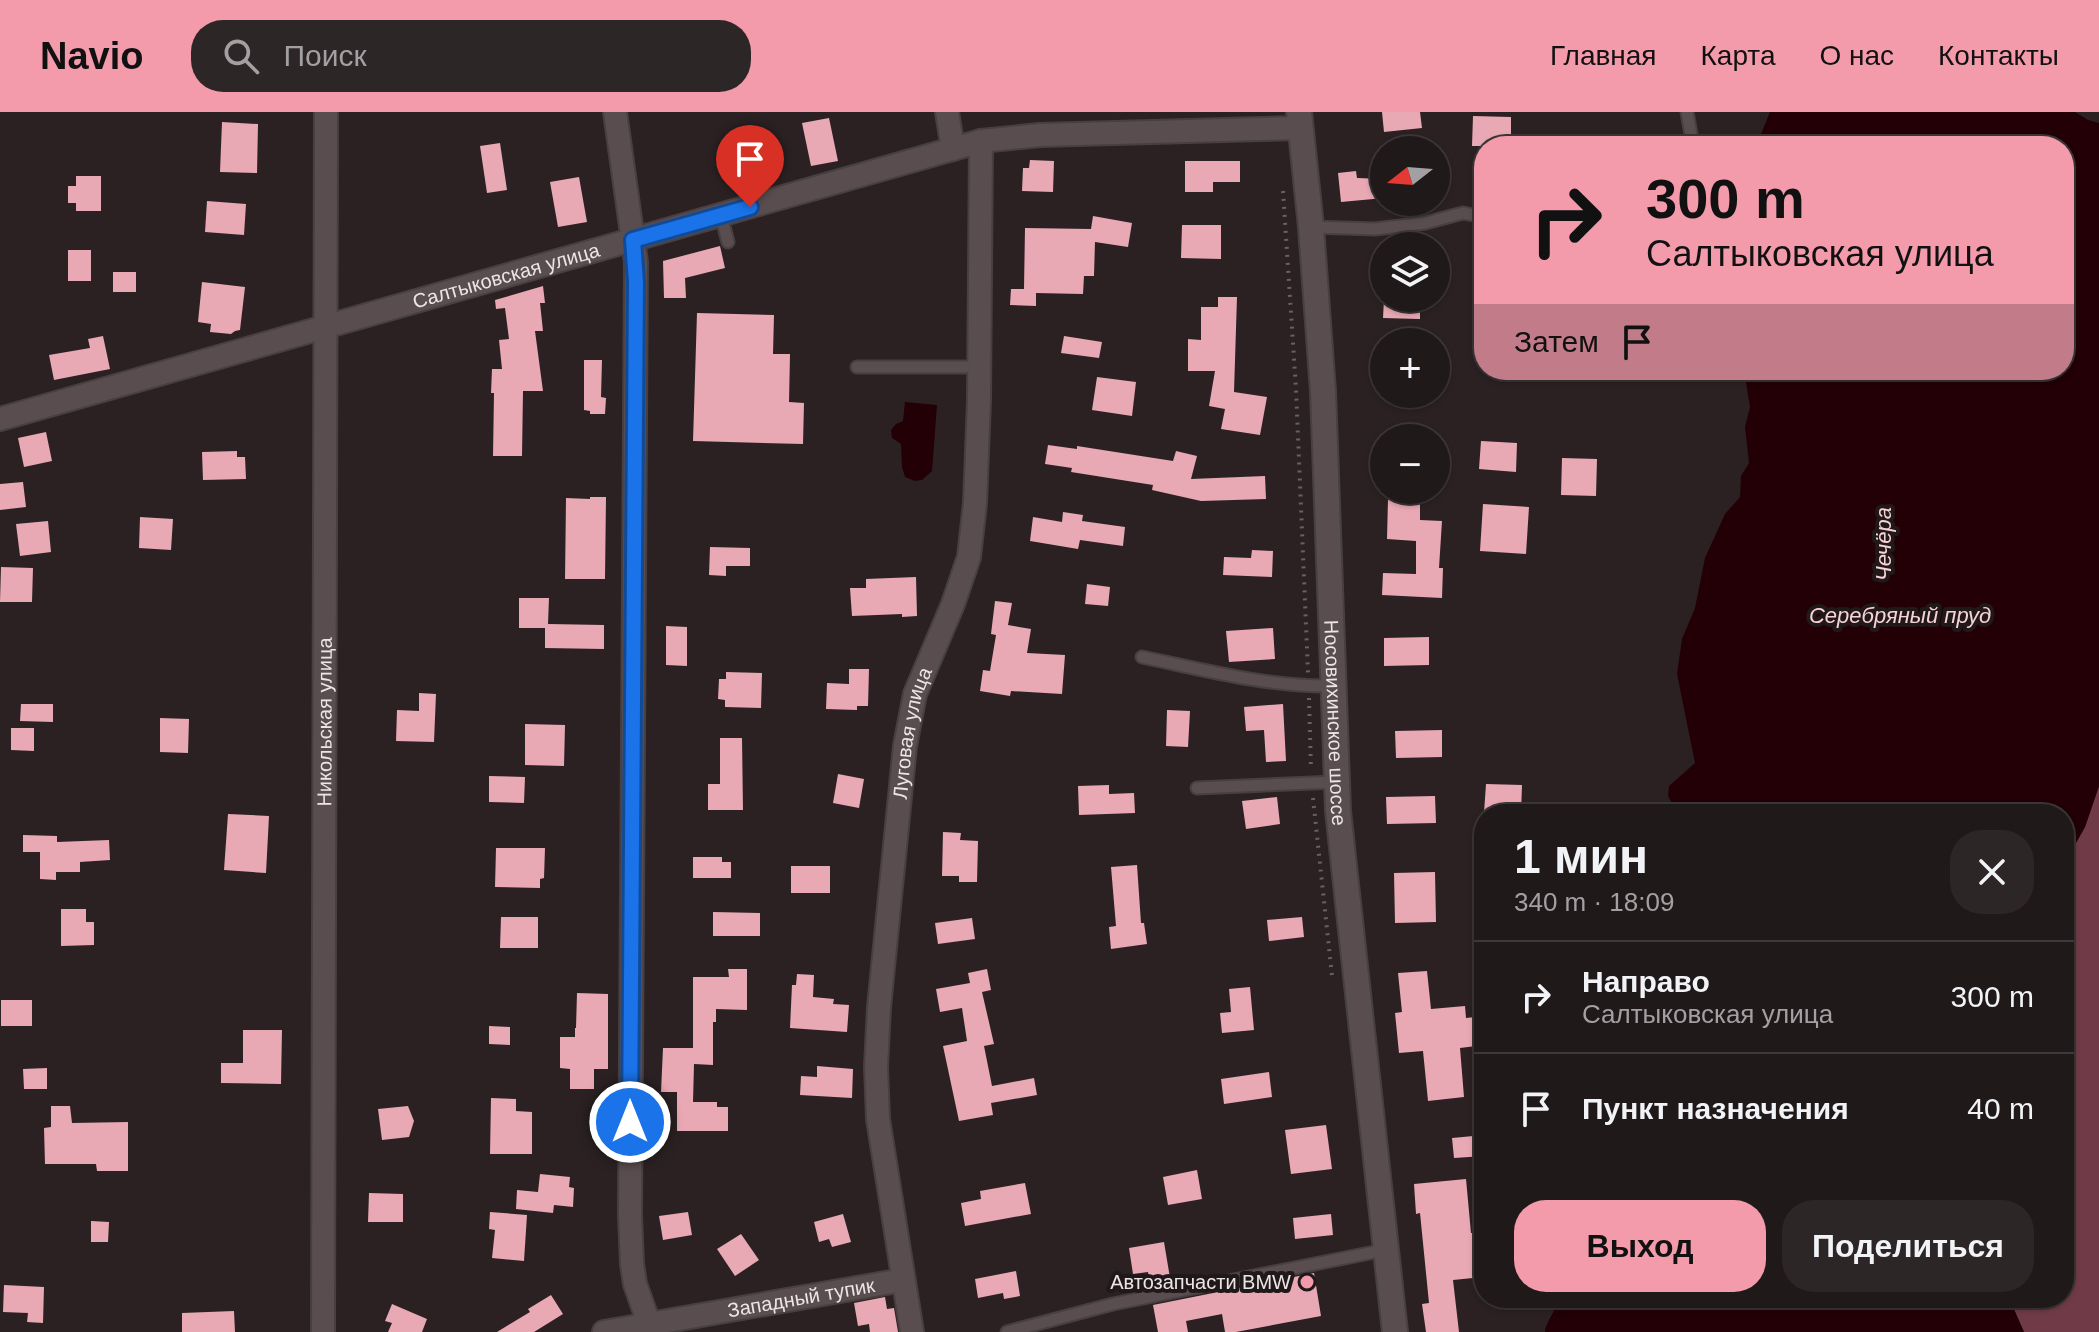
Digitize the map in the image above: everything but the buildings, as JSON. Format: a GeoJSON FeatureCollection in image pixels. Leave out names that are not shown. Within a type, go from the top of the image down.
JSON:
{"type":"FeatureCollection","features":[{"type":"Feature","properties":{"kind":"main road","name":"Носовихинское шоссе"},"geometry":{"type":"LineString","coordinates":[[1300,120],[1323,391],[1339,827],[1395,1332]]}},
{"type":"Feature","properties":{"kind":"street","name":"Никольская улица"},"geometry":{"type":"LineString","coordinates":[[323,1332],[326,112]]}},
{"type":"Feature","properties":{"kind":"street"},"geometry":{"type":"LineString","coordinates":[[615,112],[633,240],[636,298],[630,1215],[635,1284],[651,1328]]}},
{"type":"Feature","properties":{"kind":"street"},"geometry":{"type":"LineString","coordinates":[[947,112],[953,149]]}},
{"type":"Feature","properties":{"kind":"street","name":"Салтыковская улица"},"geometry":{"type":"LineString","coordinates":[[0,419],[981,141],[1300,120]]}},
{"type":"Feature","properties":{"kind":"street","name":"Луговая улица"},"geometry":{"type":"LineString","coordinates":[[912,1332],[878,1119],[876,1067],[879,1007],[905,746],[915,694],[969,557],[975,503],[979,367],[981,141]]}},
{"type":"Feature","properties":{"kind":"street","name":"Западный тупик"},"geometry":{"type":"LineString","coordinates":[[604,1332],[651,1328],[903,1280]]}},
{"type":"Feature","properties":{"kind":"lane"},"geometry":{"type":"LineString","coordinates":[[1687,112],[1691,136]]}},
{"type":"Feature","properties":{"kind":"lane"},"geometry":{"type":"LineString","coordinates":[[1311,227],[1375,229],[1425,223],[1463,213],[1474,215]]}},
{"type":"Feature","properties":{"kind":"lane"},"geometry":{"type":"LineString","coordinates":[[721,215],[728,242]]}},
{"type":"Feature","properties":{"kind":"lane"},"geometry":{"type":"LineString","coordinates":[[857,367],[979,367]]}},
{"type":"Feature","properties":{"kind":"lane"},"geometry":{"type":"LineString","coordinates":[[1142,657],[1236,677],[1308,687],[1332,686]]}},
{"type":"Feature","properties":{"kind":"lane"},"geometry":{"type":"LineString","coordinates":[[1197,788],[1336,782]]}},
{"type":"Feature","properties":{"kind":"lane"},"geometry":{"type":"LineString","coordinates":[[1007,1332],[1113,1304],[1385,1250]]}},
{"type":"Feature","properties":{"kind":"shaded area"},"geometry":{"type":"Polygon","coordinates":[[[2099,786],[2099,1332],[2024,1332],[2013,1308],[2074,1308],[2074,846],[2085,827],[2099,786]]]}},
{"type":"Feature","properties":{"kind":"water","name":"Серебряный пруд"},"geometry":{"type":"Polygon","coordinates":[[[1770,112],[2075,112],[2099,123],[2099,786],[2085,827],[2074,846],[2074,804],[1672,804],[1668,796],[1669,786],[1695,763],[1677,674],[1682,639],[1695,608],[1705,558],[1725,514],[1740,497],[1741,476],[1749,463],[1745,427],[1750,407],[1746,380],[2074,380],[2074,136],[1760,136],[1770,112]]]}},
{"type":"Feature","properties":{"kind":"water"},"geometry":{"type":"Polygon","coordinates":[[[905,402],[937,405],[932,471],[922,480],[905,477],[901,444],[892,438],[891,430],[903,421],[905,402]]]}},
{"type":"Feature","properties":{"kind":"water"},"geometry":{"type":"Polygon","coordinates":[[[1556,1308],[2013,1308],[2024,1332],[1545,1332],[1556,1308]]]}},
{"type":"Feature","properties":{"kind":"place","name":"Автозапчасти BMW"},"geometry":{"type":"Point","coordinates":[1307,1282]}},
{"type":"Feature","properties":{"kind":"route"},"geometry":{"type":"LineString","coordinates":[[630,1122],[636,282],[633,240],[750,207]]}},
{"type":"Feature","properties":{"kind":"water label","name":"Чечёра"},"geometry":{"type":"Point","coordinates":[1883,544]}}]}
